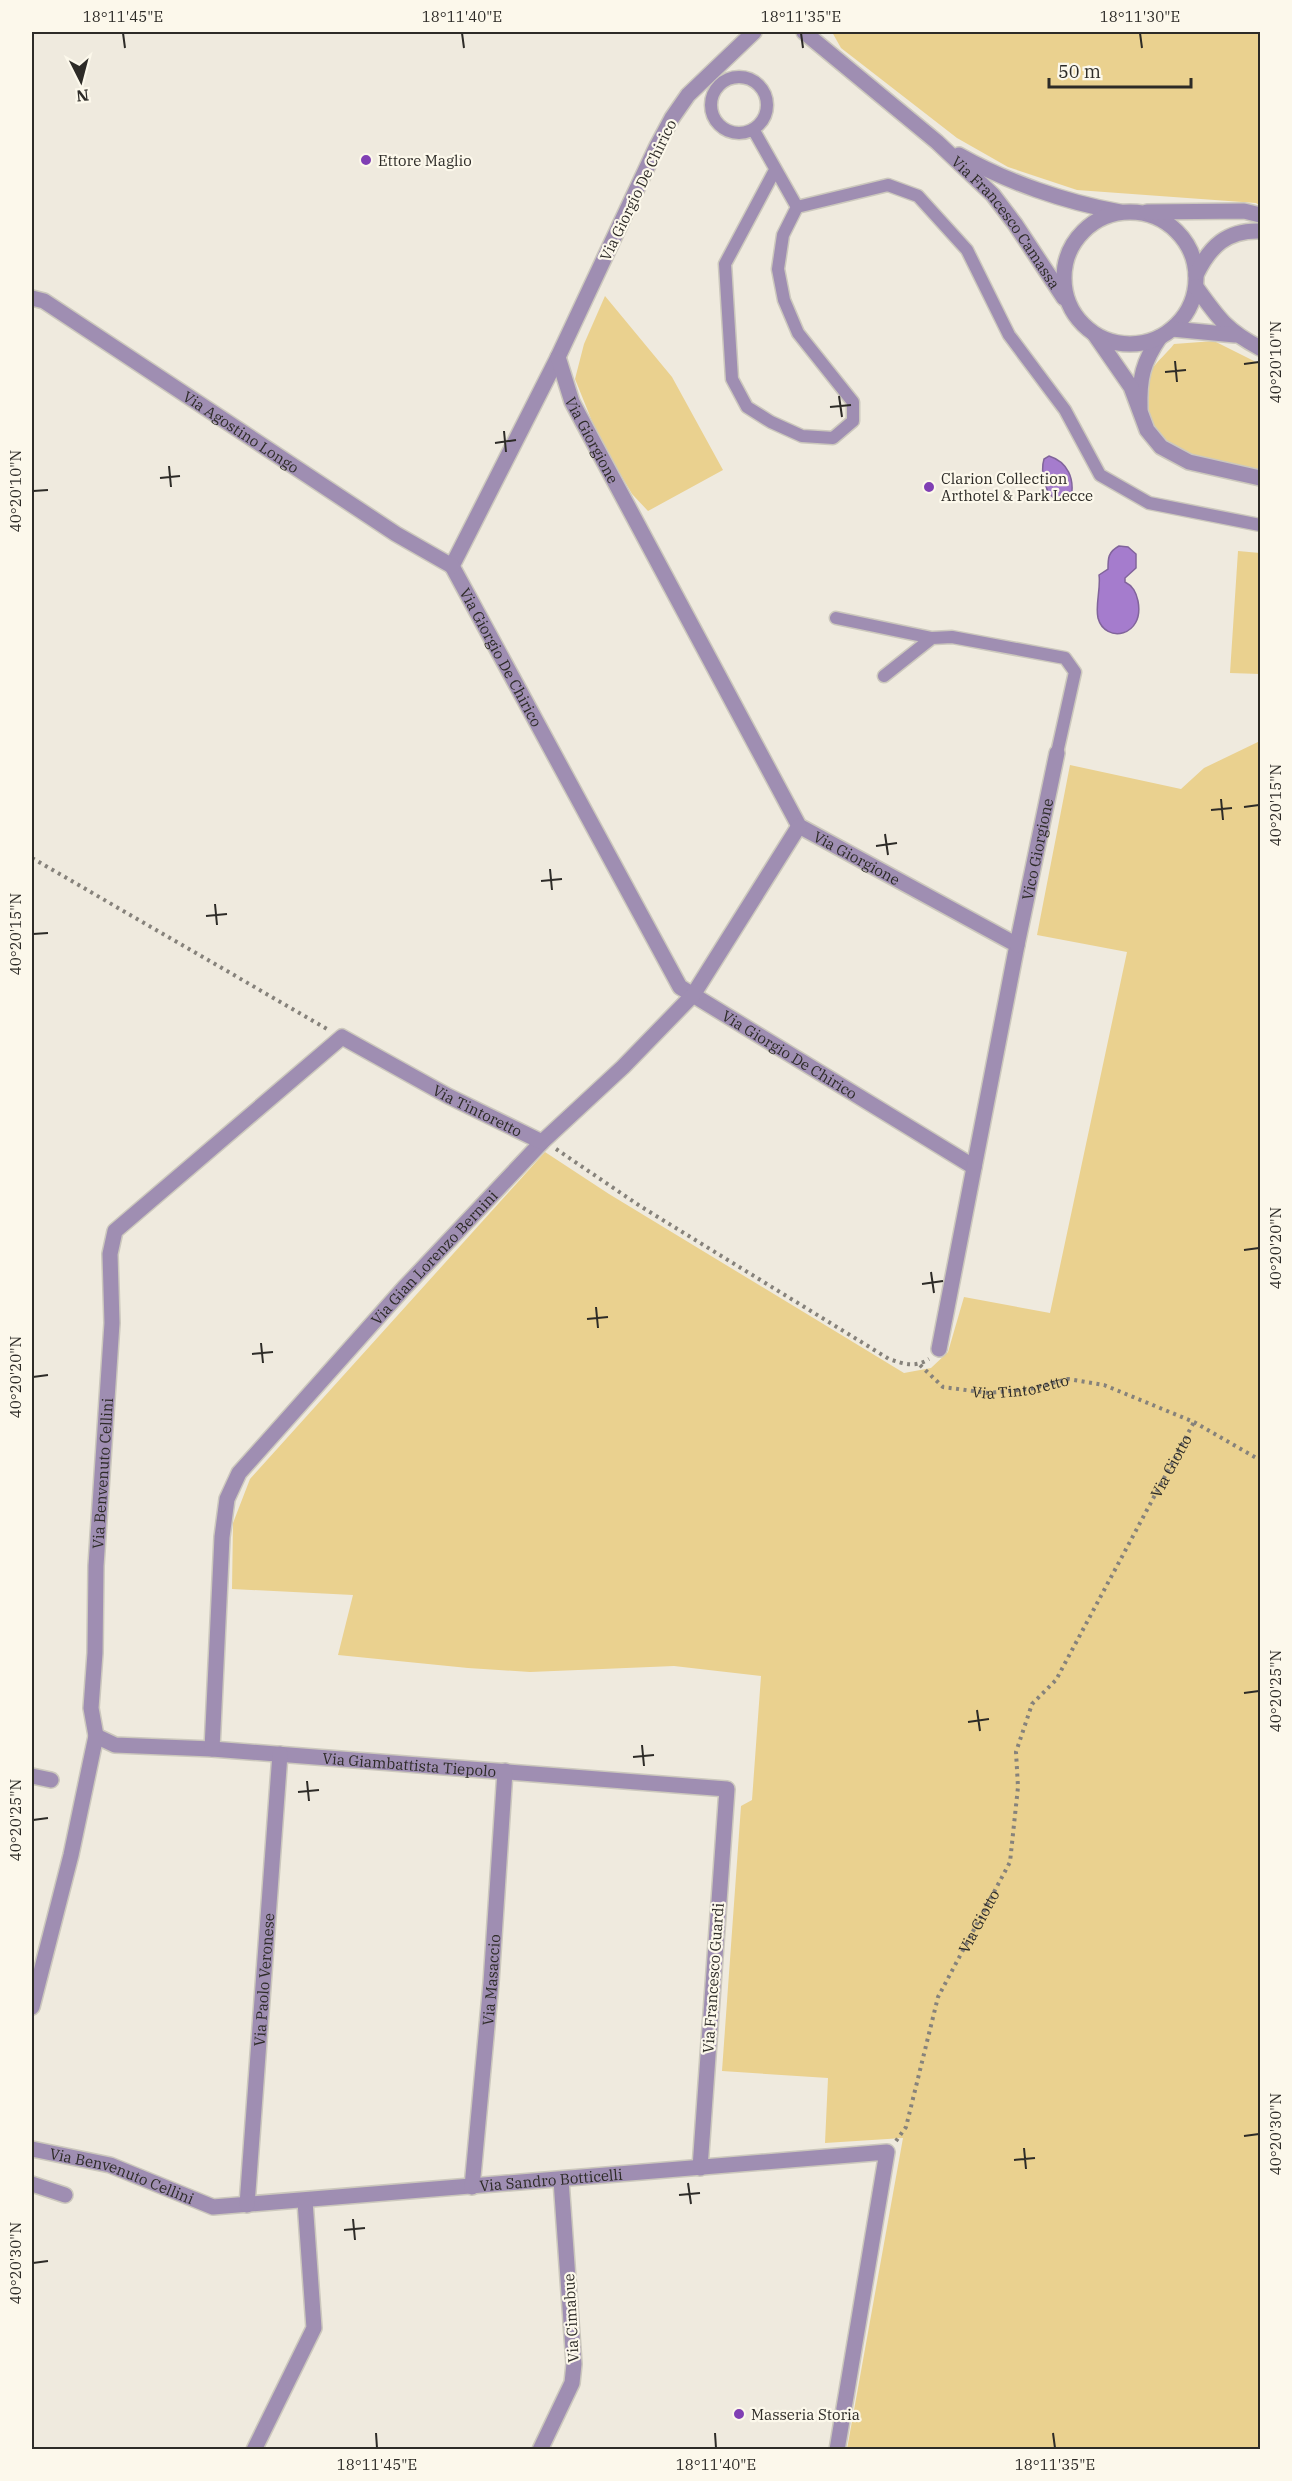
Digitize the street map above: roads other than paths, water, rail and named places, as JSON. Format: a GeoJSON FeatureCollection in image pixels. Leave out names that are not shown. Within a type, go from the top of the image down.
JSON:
{"type":"FeatureCollection","features":[{"type":"Feature","properties":{"kind":"street","name":"Via Giorgio De Chirico"},"geometry":{"type":"LineString","coordinates":[[754,32],[688,95],[672,118],[558,357],[452,566],[680,987],[974,1167]]}},
{"type":"Feature","properties":{"kind":"street","name":"Via Francesco Camassa"},"geometry":{"type":"LineString","coordinates":[[804,32],[937,142],[999,202],[1076,317],[1095,335],[1108,341],[1128,344],[1148,342],[1166,333],[1238,336]]}},
{"type":"Feature","properties":{"kind":"street","name":"Via Francesco Camassa"},"geometry":{"type":"LineString","coordinates":[[937,142],[1001,175],[1062,197],[1149,215],[1173,228],[1189,249],[1196,281],[1223,325],[1260,348]]}},
{"type":"Feature","properties":{"kind":"street"},"geometry":{"type":"LineString","coordinates":[[1129,212],[1244,211],[1260,215]]}},
{"type":"Feature","properties":{"kind":"street","name":"Via Francesco Camassa"},"geometry":{"type":"LineString","coordinates":[[1069,306],[1064,281],[1065,263],[1072,246],[1094,223],[1110,215],[1129,212]]}},
{"type":"Feature","properties":{"kind":"street"},"geometry":{"type":"LineString","coordinates":[[1140,409],[1139,384],[1144,366],[1166,333],[1188,310],[1204,259],[1224,238],[1235,233],[1260,231]]}},
{"type":"Feature","properties":{"kind":"street","name":"Via Agostino Longo"},"geometry":{"type":"LineString","coordinates":[[32,298],[44,301],[396,534],[452,566]]}},
{"type":"Feature","properties":{"kind":"street"},"geometry":{"type":"LineString","coordinates":[[1095,335],[1131,387],[1153,440],[1172,455],[1189,462],[1260,478]]}},
{"type":"Feature","properties":{"kind":"street","name":"Via Giorgione"},"geometry":{"type":"LineString","coordinates":[[558,357],[572,402],[799,826],[1017,945]]}},
{"type":"Feature","properties":{"kind":"street","name":"Vico Giorgione"},"geometry":{"type":"LineString","coordinates":[[1017,945],[1057,753]]}},
{"type":"Feature","properties":{"kind":"street","name":"Via Gian Lorenzo Bernini"},"geometry":{"type":"LineString","coordinates":[[212,1749],[222,1537],[227,1499],[239,1473],[404,1288],[542,1142],[623,1067],[693,995],[799,826]]}},
{"type":"Feature","properties":{"kind":"street"},"geometry":{"type":"LineString","coordinates":[[939,1349],[1017,945]]}},
{"type":"Feature","properties":{"kind":"street","name":"Via Tintoretto"},"geometry":{"type":"LineString","coordinates":[[342,1037],[448,1096],[542,1142]]}},
{"type":"Feature","properties":{"kind":"street","name":"Via Benvenuto Cellini"},"geometry":{"type":"LineString","coordinates":[[32,2007],[68,1866],[96,1736],[91,1708],[95,1653],[96,1566],[112,1323],[110,1254],[115,1231],[342,1037]]}},
{"type":"Feature","properties":{"kind":"street","name":"Via Giambattista Tiepolo"},"geometry":{"type":"LineString","coordinates":[[96,1736],[115,1745],[212,1749],[727,1789]]}},
{"type":"Feature","properties":{"kind":"street","name":"Via Paolo Veronese"},"geometry":{"type":"LineString","coordinates":[[247,2205],[280,1754]]}},
{"type":"Feature","properties":{"kind":"street","name":"Via Masaccio"},"geometry":{"type":"LineString","coordinates":[[472,2187],[491,1983],[505,1771]]}},
{"type":"Feature","properties":{"kind":"street"},"geometry":{"type":"LineString","coordinates":[[32,1776],[51,1780]]}},
{"type":"Feature","properties":{"kind":"street","name":"Via Francesco Guardi"},"geometry":{"type":"LineString","coordinates":[[700,2168],[727,1789]]}},
{"type":"Feature","properties":{"kind":"street","name":"Via Benvenuto Cellini"},"geometry":{"type":"LineString","coordinates":[[32,2149],[110,2165],[213,2207]]}},
{"type":"Feature","properties":{"kind":"street","name":"Via Sandro Botticelli"},"geometry":{"type":"LineString","coordinates":[[213,2207],[887,2152],[837,2450]]}},
{"type":"Feature","properties":{"kind":"street","name":"Via Cimabue"},"geometry":{"type":"LineString","coordinates":[[540,2450],[572,2383],[574,2364],[561,2180]]}},
{"type":"Feature","properties":{"kind":"street"},"geometry":{"type":"LineString","coordinates":[[32,2184],[65,2195]]}},
{"type":"Feature","properties":{"kind":"street"},"geometry":{"type":"LineString","coordinates":[[255,2450],[314,2328],[305,2201]]}},
{"type":"Feature","properties":{"kind":"lane"},"geometry":{"type":"LineString","coordinates":[[726,59],[742,77],[758,84],[766,99],[765,116],[753,129],[736,132],[721,126],[712,111],[714,94],[725,81],[742,77]]}},
{"type":"Feature","properties":{"kind":"lane"},"geometry":{"type":"LineString","coordinates":[[701,83],[714,94]]}},
{"type":"Feature","properties":{"kind":"lane"},"geometry":{"type":"LineString","coordinates":[[753,129],[797,207]]}},
{"type":"Feature","properties":{"kind":"lane"},"geometry":{"type":"LineString","coordinates":[[775,170],[725,264],[732,380],[747,406],[771,422],[802,436],[833,438],[853,421],[853,402],[798,333],[783,300],[778,269],[783,235],[797,207],[888,185],[918,196],[967,250],[1009,335],[1065,410],[1100,475],[1149,503],[1260,525]]}},
{"type":"Feature","properties":{"kind":"lane"},"geometry":{"type":"LineString","coordinates":[[836,618],[932,638],[952,637],[1065,658],[1076,672],[1057,753]]}},
{"type":"Feature","properties":{"kind":"lane"},"geometry":{"type":"LineString","coordinates":[[884,676],[932,638]]}},
{"type":"Feature","properties":{"kind":"place","name":"Ettore Maglio"},"geometry":{"type":"Point","coordinates":[366,160]}},
{"type":"Feature","properties":{"kind":"place","name":"Clarion Collection Arthotel & Park Lecce"},"geometry":{"type":"Point","coordinates":[929,487]}},
{"type":"Feature","properties":{"kind":"place","name":"Masseria Storia"},"geometry":{"type":"Point","coordinates":[739,2414]}}]}
